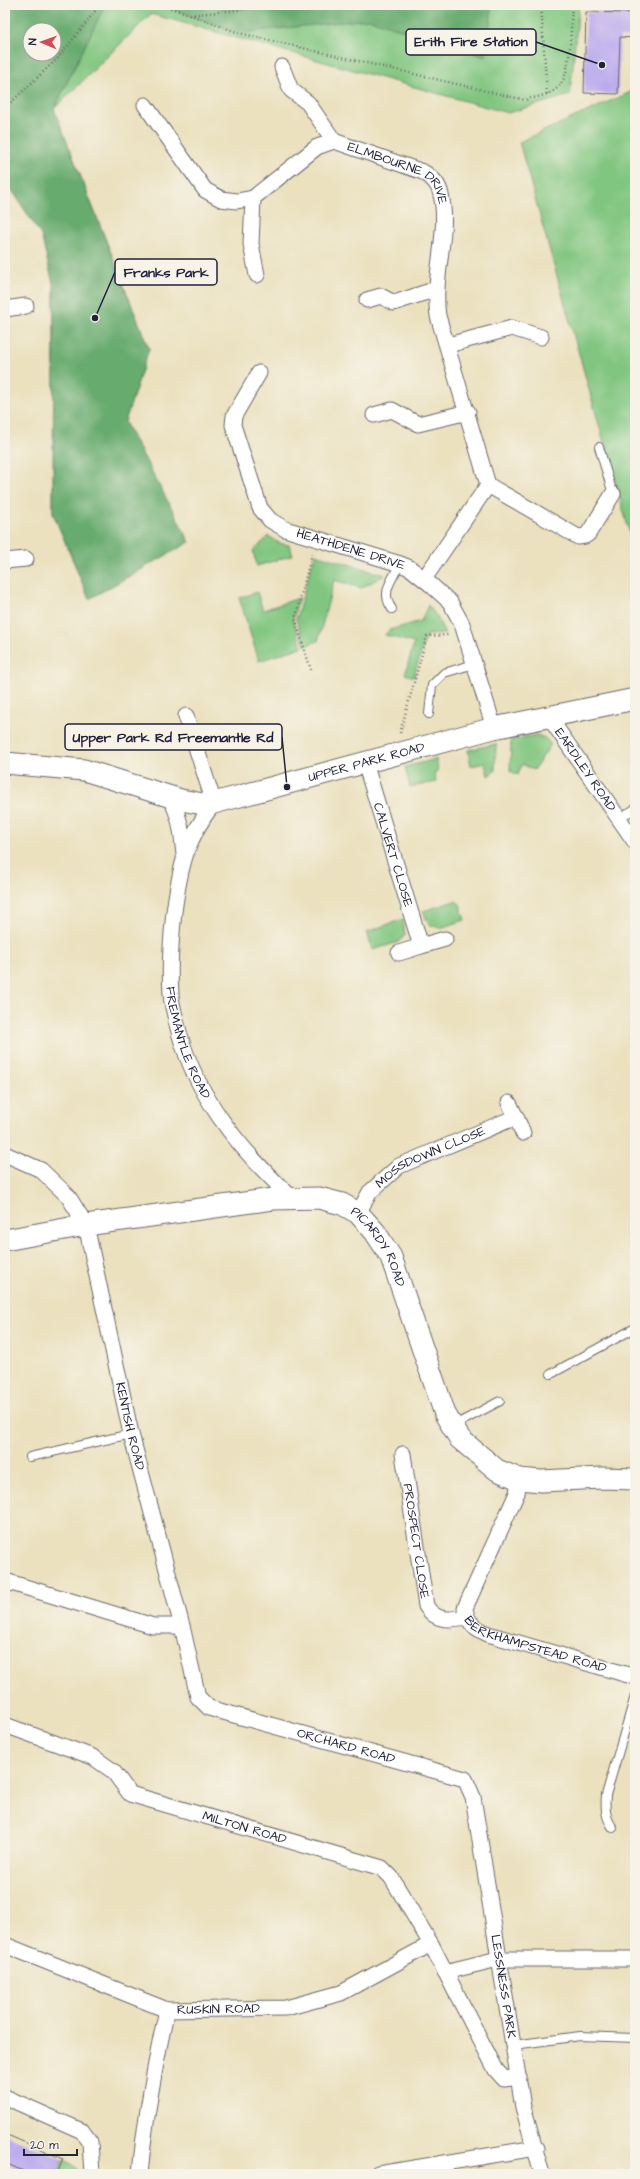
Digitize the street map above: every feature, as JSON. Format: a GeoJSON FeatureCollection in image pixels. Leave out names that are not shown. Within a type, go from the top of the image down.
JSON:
{"type":"FeatureCollection","features":[{"type":"Feature","properties":{"kind":"main road","name":"UPPER PARK ROAD"},"geometry":{"type":"LineString","coordinates":[[5,763],[84,770],[191,802],[214,803],[494,728],[635,699]]}},
{"type":"Feature","properties":{"kind":"main road","name":"PICARDY ROAD"},"geometry":{"type":"LineString","coordinates":[[5,1240],[86,1225],[291,1197],[319,1198],[342,1204],[358,1213],[375,1232],[391,1257],[445,1414],[460,1439],[478,1456],[497,1470],[519,1479],[541,1481],[602,1478],[635,1479]]}},
{"type":"Feature","properties":{"kind":"street","name":"ELMBOURNE DRIVE"},"geometry":{"type":"LineString","coordinates":[[282,67],[291,90],[308,103],[334,141],[414,168],[432,177],[441,194],[444,211],[436,290],[438,316],[468,412],[488,485]]}},
{"type":"Feature","properties":{"kind":"street","name":"ELMBOURNE DRIVE"},"geometry":{"type":"LineString","coordinates":[[145,105],[205,190],[221,199],[237,202],[253,198],[317,147],[334,141]]}},
{"type":"Feature","properties":{"kind":"street"},"geometry":{"type":"LineString","coordinates":[[253,198],[251,244],[257,275]]}},
{"type":"Feature","properties":{"kind":"street"},"geometry":{"type":"LineString","coordinates":[[366,300],[381,296],[394,303],[436,290]]}},
{"type":"Feature","properties":{"kind":"street"},"geometry":{"type":"LineString","coordinates":[[5,309],[26,306]]}},
{"type":"Feature","properties":{"kind":"street"},"geometry":{"type":"LineString","coordinates":[[448,345],[512,328],[542,337]]}},
{"type":"Feature","properties":{"kind":"street","name":"HEATHDENE DRIVE"},"geometry":{"type":"LineString","coordinates":[[258,372],[234,416],[233,424],[236,440],[260,508],[277,526],[316,540],[400,564],[424,579],[450,602],[462,624],[494,728]]}},
{"type":"Feature","properties":{"kind":"street"},"geometry":{"type":"LineString","coordinates":[[374,415],[392,410],[418,424],[468,412]]}},
{"type":"Feature","properties":{"kind":"street"},"geometry":{"type":"LineString","coordinates":[[424,579],[488,485],[578,538],[588,534],[613,494]]}},
{"type":"Feature","properties":{"kind":"street"},"geometry":{"type":"LineString","coordinates":[[5,561],[26,559]]}},
{"type":"Feature","properties":{"kind":"street"},"geometry":{"type":"LineString","coordinates":[[186,716],[214,803]]}},
{"type":"Feature","properties":{"kind":"street","name":"EARDLEY ROAD"},"geometry":{"type":"LineString","coordinates":[[549,717],[620,818],[635,842]]}},
{"type":"Feature","properties":{"kind":"street","name":"CALVERT CLOSE"},"geometry":{"type":"LineString","coordinates":[[365,763],[421,946]]}},
{"type":"Feature","properties":{"kind":"street","name":"FREMANTLE ROAD"},"geometry":{"type":"LineString","coordinates":[[168,795],[175,806],[178,817],[184,856]]}},
{"type":"Feature","properties":{"kind":"street","name":"FREMANTLE ROAD"},"geometry":{"type":"LineString","coordinates":[[214,803],[197,825],[184,856],[170,944],[171,995],[181,1041],[194,1072],[224,1127],[243,1150],[291,1197]]}},
{"type":"Feature","properties":{"kind":"street"},"geometry":{"type":"LineString","coordinates":[[399,953],[445,939]]}},
{"type":"Feature","properties":{"kind":"street"},"geometry":{"type":"LineString","coordinates":[[509,1103],[524,1133]]}},
{"type":"Feature","properties":{"kind":"street","name":"MOSSDOWN CLOSE"},"geometry":{"type":"LineString","coordinates":[[358,1213],[370,1192],[399,1166],[516,1117]]}},
{"type":"Feature","properties":{"kind":"street","name":"KENTISH ROAD"},"geometry":{"type":"LineString","coordinates":[[5,1154],[41,1170],[68,1196],[86,1225],[131,1434],[182,1626],[198,1697],[209,1708]]}},
{"type":"Feature","properties":{"kind":"street","name":"PROSPECT CLOSE"},"geometry":{"type":"LineString","coordinates":[[404,1454],[426,1606],[431,1614],[441,1619],[466,1617]]}},
{"type":"Feature","properties":{"kind":"street","name":"BERKHAMPSTEAD ROAD"},"geometry":{"type":"LineString","coordinates":[[519,1479],[517,1493],[510,1510],[467,1604],[466,1617],[470,1623],[488,1634],[635,1677]]}},
{"type":"Feature","properties":{"kind":"street"},"geometry":{"type":"LineString","coordinates":[[5,1581],[153,1626],[182,1626]]}},
{"type":"Feature","properties":{"kind":"street","name":"ORCHARD ROAD"},"geometry":{"type":"LineString","coordinates":[[209,1708],[465,1779],[473,1797]]}},
{"type":"Feature","properties":{"kind":"street","name":"MILTON ROAD"},"geometry":{"type":"LineString","coordinates":[[5,1725],[92,1757],[113,1771],[130,1794],[382,1868],[391,1877],[431,1944],[496,2070],[504,2079],[519,2077]]}},
{"type":"Feature","properties":{"kind":"street","name":"LESSNESS PARK"},"geometry":{"type":"LineString","coordinates":[[473,1797],[523,2107],[536,2148],[542,2174]]}},
{"type":"Feature","properties":{"kind":"street","name":"RUSKIN ROAD"},"geometry":{"type":"LineString","coordinates":[[5,1945],[167,2010],[286,2008],[341,1993],[431,1944]]}},
{"type":"Feature","properties":{"kind":"street"},"geometry":{"type":"LineString","coordinates":[[445,1972],[498,1959],[635,1959]]}},
{"type":"Feature","properties":{"kind":"street"},"geometry":{"type":"LineString","coordinates":[[140,2174],[151,2083],[167,2010]]}},
{"type":"Feature","properties":{"kind":"street"},"geometry":{"type":"LineString","coordinates":[[5,2097],[82,2131],[90,2142],[92,2174]]}},
{"type":"Feature","properties":{"kind":"street"},"geometry":{"type":"LineString","coordinates":[[378,2174],[536,2148]]}},
{"type":"Feature","properties":{"kind":"lane"},"geometry":{"type":"LineString","coordinates":[[599,447],[613,494]]}},
{"type":"Feature","properties":{"kind":"lane"},"geometry":{"type":"LineString","coordinates":[[392,610],[387,602],[386,594],[400,564]]}},
{"type":"Feature","properties":{"kind":"lane"},"geometry":{"type":"LineString","coordinates":[[429,714],[432,685],[444,673],[474,664]]}},
{"type":"Feature","properties":{"kind":"lane"},"geometry":{"type":"LineString","coordinates":[[620,818],[635,810]]}},
{"type":"Feature","properties":{"kind":"lane"},"geometry":{"type":"LineString","coordinates":[[551,1374],[635,1328]]}},
{"type":"Feature","properties":{"kind":"lane"},"geometry":{"type":"LineString","coordinates":[[452,1427],[500,1401]]}},
{"type":"Feature","properties":{"kind":"lane"},"geometry":{"type":"LineString","coordinates":[[30,1458],[131,1434]]}},
{"type":"Feature","properties":{"kind":"lane"},"geometry":{"type":"LineString","coordinates":[[613,1828],[608,1820],[605,1809],[606,1795],[635,1696]]}},
{"type":"Feature","properties":{"kind":"lane"},"geometry":{"type":"LineString","coordinates":[[514,2045],[580,2036],[635,2038]]}},
{"type":"Feature","properties":{"kind":"path"},"geometry":{"type":"LineString","coordinates":[[5,108],[58,58],[100,5]]}},
{"type":"Feature","properties":{"kind":"path"},"geometry":{"type":"LineString","coordinates":[[164,5],[239,33],[525,100],[547,94],[559,87],[567,70],[572,5]]}},
{"type":"Feature","properties":{"kind":"path"},"geometry":{"type":"LineString","coordinates":[[190,15],[282,5]]}},
{"type":"Feature","properties":{"kind":"path"},"geometry":{"type":"LineString","coordinates":[[541,5],[547,94]]}},
{"type":"Feature","properties":{"kind":"path"},"geometry":{"type":"LineString","coordinates":[[311,670],[295,619],[316,540]]}},
{"type":"Feature","properties":{"kind":"green space"},"geometry":{"type":"Polygon","coordinates":[[[5,5],[579,5],[570,95],[508,113],[151,14],[54,109],[149,349],[102,421],[89,599],[53,513],[54,287],[41,235],[12,190],[5,195],[5,5]]]}},
{"type":"Feature","properties":{"kind":"green space"},"geometry":{"type":"Polygon","coordinates":[[[5,5],[105,5],[54,109],[149,349],[125,422],[190,542],[89,599],[53,513],[54,287],[41,235],[12,190],[5,195],[5,5]]]}},
{"type":"Feature","properties":{"kind":"green space"},"geometry":{"type":"Polygon","coordinates":[[[163,5],[492,5],[486,57],[369,19],[239,33],[163,5]]]}},
{"type":"Feature","properties":{"kind":"green space"},"geometry":{"type":"Polygon","coordinates":[[[635,90],[635,552],[519,142],[635,90]]]}},
{"type":"Feature","properties":{"kind":"green space"},"geometry":{"type":"Polygon","coordinates":[[[269,536],[279,543],[289,545],[293,555],[257,566],[253,551],[269,536]]]}},
{"type":"Feature","properties":{"kind":"green space"},"geometry":{"type":"Polygon","coordinates":[[[315,554],[385,575],[361,588],[334,580],[318,641],[305,646],[296,619],[315,554]]]}},
{"type":"Feature","properties":{"kind":"green space"},"geometry":{"type":"Polygon","coordinates":[[[257,592],[263,610],[299,598],[293,619],[302,647],[259,661],[239,598],[257,592]]]}},
{"type":"Feature","properties":{"kind":"green space"},"geometry":{"type":"Polygon","coordinates":[[[428,605],[437,617],[445,634],[426,635],[414,677],[405,674],[414,643],[385,635],[389,630],[421,621],[428,605]]]}},
{"type":"Feature","properties":{"kind":"green space"},"geometry":{"type":"Polygon","coordinates":[[[537,735],[545,738],[551,744],[534,770],[522,764],[518,775],[510,771],[511,740],[537,735]]]}},
{"type":"Feature","properties":{"kind":"green space"},"geometry":{"type":"Polygon","coordinates":[[[496,744],[495,771],[488,776],[485,763],[471,766],[468,750],[496,744]]]}},
{"type":"Feature","properties":{"kind":"green space"},"geometry":{"type":"Polygon","coordinates":[[[436,759],[438,770],[434,774],[436,782],[410,787],[405,767],[436,759]]]}},
{"type":"Feature","properties":{"kind":"green space"},"geometry":{"type":"Polygon","coordinates":[[[455,901],[460,904],[465,920],[440,928],[429,925],[423,911],[455,901]]]}},
{"type":"Feature","properties":{"kind":"green space"},"geometry":{"type":"Polygon","coordinates":[[[403,919],[405,935],[399,942],[372,950],[367,932],[403,919]]]}},
{"type":"Feature","properties":{"kind":"green space"},"geometry":{"type":"Polygon","coordinates":[[[63,2159],[78,2168],[78,2174],[57,2174],[63,2159]]]}},
{"type":"Feature","properties":{"kind":"building"},"geometry":{"type":"Polygon","coordinates":[[[628,5],[635,5],[635,38],[620,37],[618,94],[584,93],[586,12],[628,13],[628,5]]]}},
{"type":"Feature","properties":{"kind":"building"},"geometry":{"type":"Polygon","coordinates":[[[5,2134],[63,2159],[57,2174],[30,2174],[5,2163],[7,2150],[5,2149],[5,2134]]]}},
{"type":"Feature","properties":{"kind":"place","name":"Erith Fire Station"},"geometry":{"type":"Point","coordinates":[602,65]}},
{"type":"Feature","properties":{"kind":"place","name":"Franks Park"},"geometry":{"type":"Point","coordinates":[95,318]}},
{"type":"Feature","properties":{"kind":"place","name":"Upper Park Rd Freemantle Rd"},"geometry":{"type":"Point","coordinates":[287,787]}}]}
